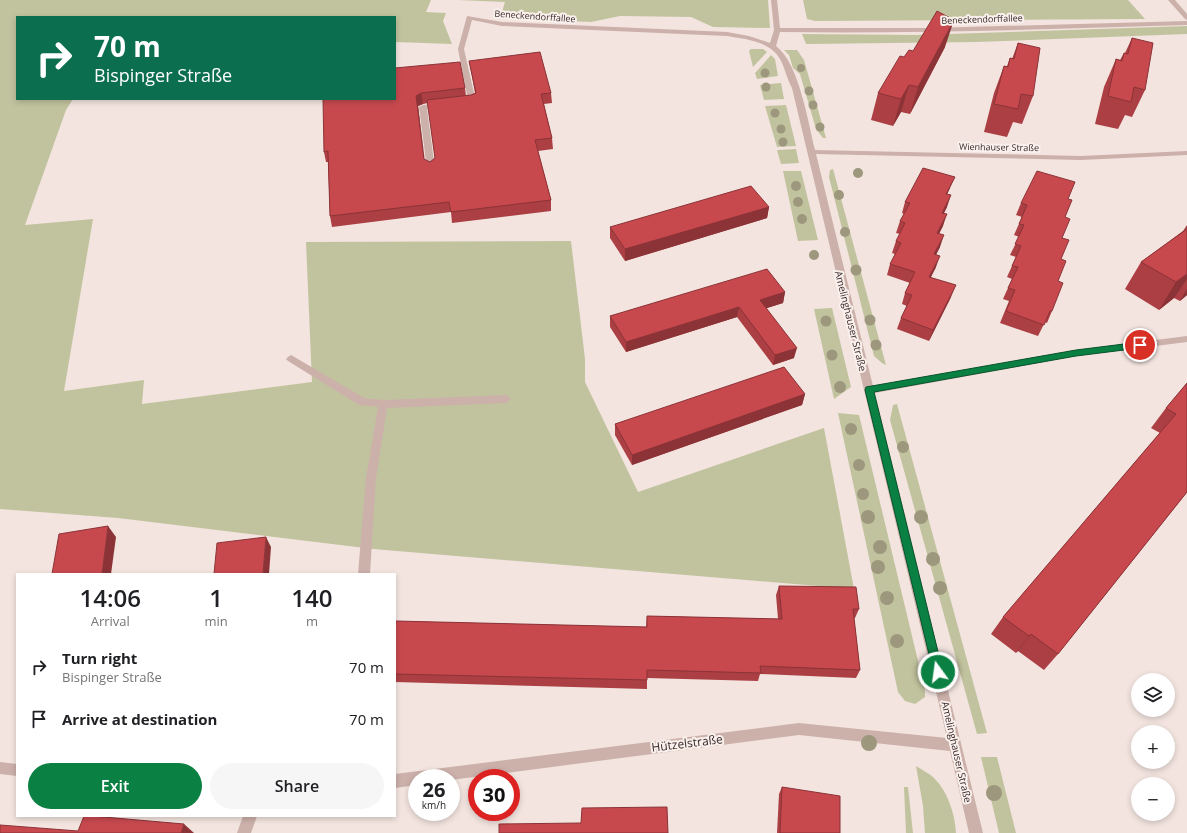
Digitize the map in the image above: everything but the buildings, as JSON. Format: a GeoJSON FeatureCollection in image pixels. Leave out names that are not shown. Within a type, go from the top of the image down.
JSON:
{"type":"FeatureCollection","features":[{"type":"Feature","properties":{"kind":"street"},"geometry":{"type":"LineString","coordinates":[[772,47],[777,30],[774,0]]}},
{"type":"Feature","properties":{"kind":"street"},"geometry":{"type":"LineString","coordinates":[[1171,0],[1187,18]]}},
{"type":"Feature","properties":{"kind":"street","name":"Beneckendorffallee"},"geometry":{"type":"LineString","coordinates":[[431,169],[423,107],[472,102],[461,49],[469,17],[502,24],[727,34],[751,37],[772,47]]}},
{"type":"Feature","properties":{"kind":"street","name":"Beneckendorffallee"},"geometry":{"type":"LineString","coordinates":[[777,30],[938,30],[1037,26],[1187,23]]}},
{"type":"Feature","properties":{"kind":"street","name":"Amelinghauser Straße"},"geometry":{"type":"LineString","coordinates":[[772,47],[781,55],[796,88],[835,255],[976,833]]}},
{"type":"Feature","properties":{"kind":"street","name":"Wienhauser Straße"},"geometry":{"type":"LineString","coordinates":[[812,152],[1081,158],[1187,154]]}},
{"type":"Feature","properties":{"kind":"street"},"geometry":{"type":"LineString","coordinates":[[869,390],[1076,353],[1187,339]]}},
{"type":"Feature","properties":{"kind":"street"},"geometry":{"type":"LineString","coordinates":[[291,359],[362,402],[383,404],[506,399]]}},
{"type":"Feature","properties":{"kind":"street"},"geometry":{"type":"LineString","coordinates":[[364,573],[371,478],[383,404]]}},
{"type":"Feature","properties":{"kind":"street","name":"Hützelstraße"},"geometry":{"type":"LineString","coordinates":[[460,773],[799,729],[955,745]]}},
{"type":"Feature","properties":{"kind":"street"},"geometry":{"type":"LineString","coordinates":[[0,768],[16,770]]}},
{"type":"Feature","properties":{"kind":"street","name":"Hützelstraße"},"geometry":{"type":"LineString","coordinates":[[396,781],[408,779]]}},
{"type":"Feature","properties":{"kind":"street"},"geometry":{"type":"LineString","coordinates":[[244,833],[250,817]]}},
{"type":"Feature","properties":{"kind":"green space"},"geometry":{"type":"Polygon","coordinates":[[[0,0],[431,0],[426,12],[446,13],[443,21],[452,44],[396,42],[396,16],[16,16],[16,100],[72,100],[66,110],[25,225],[93,219],[64,391],[144,380],[142,404],[312,382],[306,242],[571,241],[585,359],[585,382],[638,492],[824,428],[854,589],[373,549],[118,518],[0,509],[0,0]]]}},
{"type":"Feature","properties":{"kind":"green space"},"geometry":{"type":"Polygon","coordinates":[[[458,0],[768,0],[770,28],[713,27],[691,17],[620,16],[591,22],[521,19],[502,12],[505,2],[458,0]]]}},
{"type":"Feature","properties":{"kind":"green space"},"geometry":{"type":"Polygon","coordinates":[[[803,0],[1128,0],[1145,19],[815,21],[807,19],[803,0]]]}},
{"type":"Feature","properties":{"kind":"green space"},"geometry":{"type":"Polygon","coordinates":[[[1187,26],[1187,34],[977,42],[806,44],[802,34],[917,35],[1187,26]]]}},
{"type":"Feature","properties":{"kind":"green space"},"geometry":{"type":"Polygon","coordinates":[[[751,49],[763,49],[767,52],[753,67],[749,51],[751,49]]]}},
{"type":"Feature","properties":{"kind":"green space"},"geometry":{"type":"Polygon","coordinates":[[[784,50],[797,50],[804,60],[826,138],[823,138],[816,129],[800,74],[793,68],[789,55],[784,50]]]}},
{"type":"Feature","properties":{"kind":"green space"},"geometry":{"type":"Polygon","coordinates":[[[771,55],[775,59],[778,76],[757,79],[755,73],[771,55]]]}},
{"type":"Feature","properties":{"kind":"green space"},"geometry":{"type":"Polygon","coordinates":[[[781,83],[784,99],[764,100],[760,85],[781,83]]]}},
{"type":"Feature","properties":{"kind":"green space"},"geometry":{"type":"Polygon","coordinates":[[[786,105],[796,146],[777,147],[765,106],[786,105]]]}},
{"type":"Feature","properties":{"kind":"green space"},"geometry":{"type":"Polygon","coordinates":[[[796,149],[799,163],[781,164],[777,150],[796,149]]]}},
{"type":"Feature","properties":{"kind":"green space"},"geometry":{"type":"Polygon","coordinates":[[[833,169],[886,365],[874,356],[829,177],[830,170],[833,169]]]}},
{"type":"Feature","properties":{"kind":"green space"},"geometry":{"type":"Polygon","coordinates":[[[783,171],[801,171],[818,240],[798,241],[783,171]]]}},
{"type":"Feature","properties":{"kind":"green space"},"geometry":{"type":"Polygon","coordinates":[[[832,308],[851,387],[834,399],[814,309],[832,308]]]}},
{"type":"Feature","properties":{"kind":"green space"},"geometry":{"type":"Polygon","coordinates":[[[897,404],[987,733],[977,734],[890,420],[893,405],[897,404]]]}},
{"type":"Feature","properties":{"kind":"green space"},"geometry":{"type":"Polygon","coordinates":[[[838,413],[859,415],[925,690],[925,697],[915,704],[905,701],[898,692],[838,413]]]}},
{"type":"Feature","properties":{"kind":"green space"},"geometry":{"type":"Polygon","coordinates":[[[981,757],[997,757],[1016,833],[999,833],[981,757]]]}},
{"type":"Feature","properties":{"kind":"green space"},"geometry":{"type":"Polygon","coordinates":[[[916,766],[932,776],[943,790],[950,804],[956,833],[925,833],[923,806],[916,766]]]}},
{"type":"Feature","properties":{"kind":"green space"},"geometry":{"type":"Polygon","coordinates":[[[904,787],[908,787],[913,833],[906,833],[904,787]]]}},
{"type":"Feature","properties":{"kind":"route"},"geometry":{"type":"LineString","coordinates":[[938,672],[869,390],[1076,353],[1140,345]]}}]}
